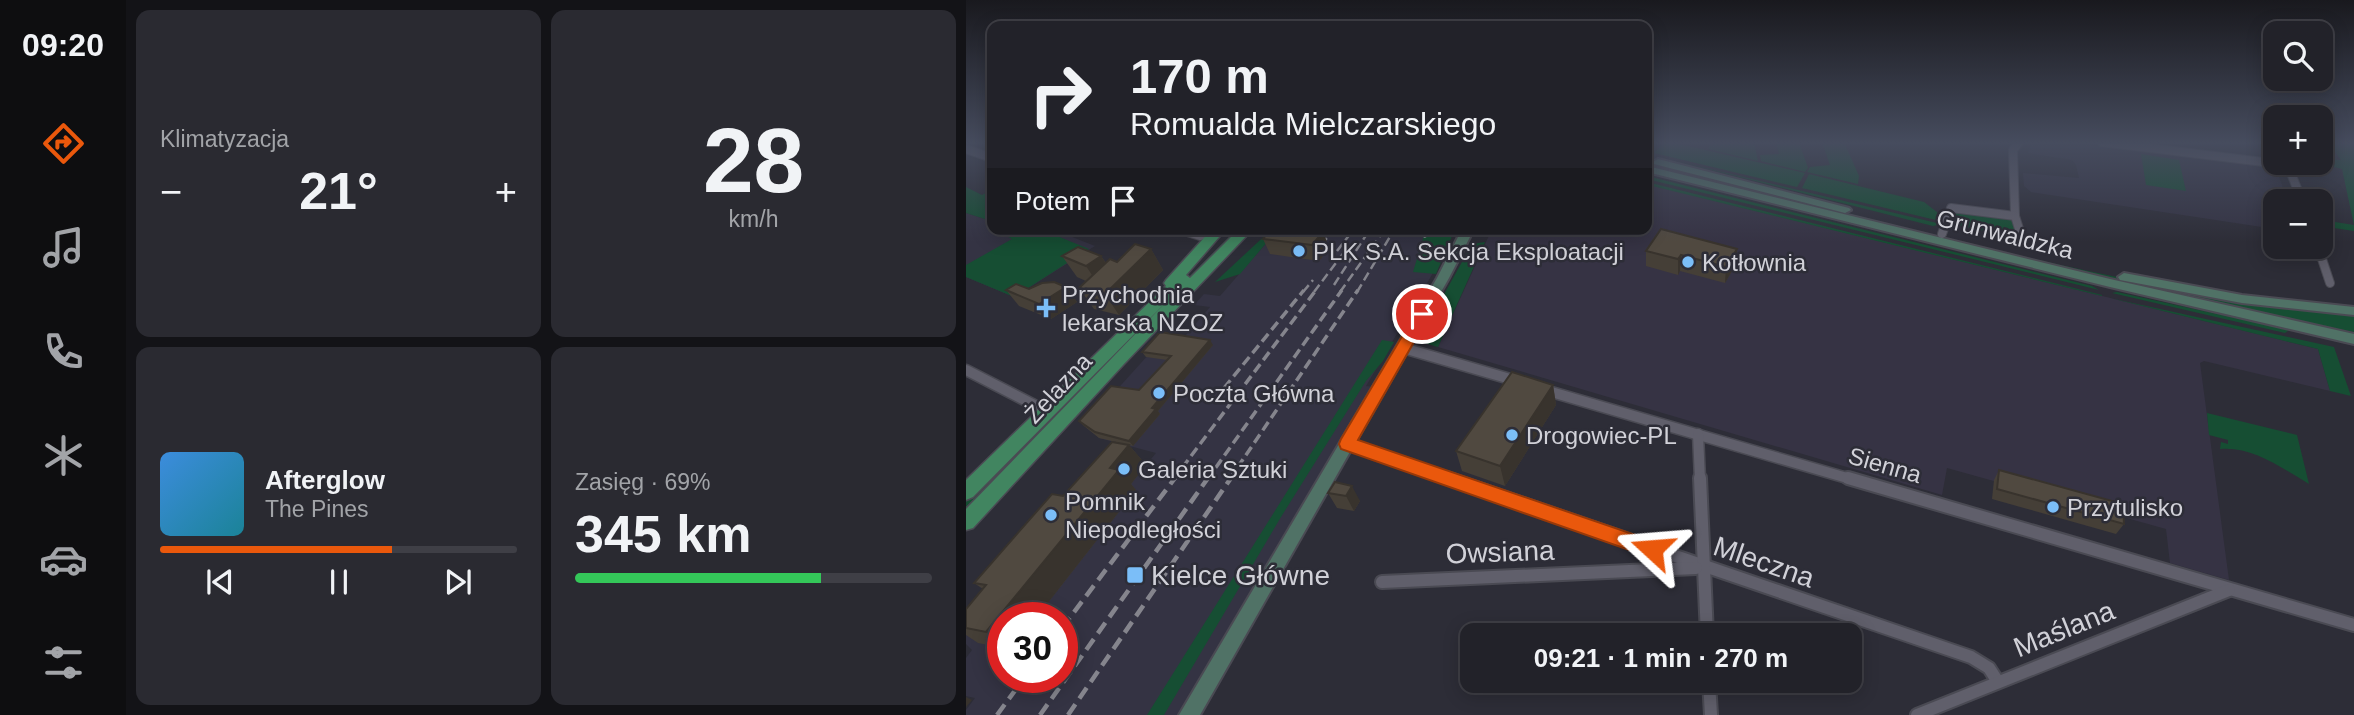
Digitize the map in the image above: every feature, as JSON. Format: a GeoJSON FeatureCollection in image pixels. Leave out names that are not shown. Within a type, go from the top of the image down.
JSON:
{"type":"FeatureCollection","features":[{"type":"Feature","properties":{"kind":"main road","name":"Grunwaldzka"},"geometry":{"type":"LineString","coordinates":[[1670,175],[2160,295],[2354,339]]}},
{"type":"Feature","properties":{"kind":"main road","name":"Grunwaldzka"},"geometry":{"type":"LineString","coordinates":[[1708,175],[2148,282],[2242,299],[2354,311]]}},
{"type":"Feature","properties":{"kind":"main road"},"geometry":{"type":"LineString","coordinates":[[1652,176],[1709,186]]}},
{"type":"Feature","properties":{"kind":"main road","name":"Żelazna"},"geometry":{"type":"LineString","coordinates":[[966,492],[1162,297],[1218,235]]}},
{"type":"Feature","properties":{"kind":"main road","name":"Żelazna"},"geometry":{"type":"LineString","coordinates":[[966,522],[1209,265],[1241,235]]}},
{"type":"Feature","properties":{"kind":"main road"},"geometry":{"type":"LineString","coordinates":[[1209,265],[1250,235]]}},
{"type":"Feature","properties":{"kind":"main road"},"geometry":{"type":"LineString","coordinates":[[1189,715],[1403,348],[1464,235]]}},
{"type":"Feature","properties":{"kind":"street"},"geometry":{"type":"LineString","coordinates":[[2014,175],[2015,216],[2020,232]]}},
{"type":"Feature","properties":{"kind":"street"},"geometry":{"type":"LineString","coordinates":[[1942,234],[1951,208],[2015,216]]}},
{"type":"Feature","properties":{"kind":"street"},"geometry":{"type":"LineString","coordinates":[[2322,259],[2330,282]]}},
{"type":"Feature","properties":{"kind":"street","name":"Sienna"},"geometry":{"type":"LineString","coordinates":[[1403,348],[2354,625]]}},
{"type":"Feature","properties":{"kind":"street"},"geometry":{"type":"LineString","coordinates":[[966,370],[1046,411]]}},
{"type":"Feature","properties":{"kind":"street"},"geometry":{"type":"LineString","coordinates":[[1698,434],[1706,623]]}},
{"type":"Feature","properties":{"kind":"street","name":"Mleczna"},"geometry":{"type":"LineString","coordinates":[[1347,444],[1971,657],[1989,668],[1998,682]]}},
{"type":"Feature","properties":{"kind":"street","name":"Owsiana"},"geometry":{"type":"LineString","coordinates":[[1382,582],[1704,567]]}},
{"type":"Feature","properties":{"kind":"street","name":"Maślana"},"geometry":{"type":"LineString","coordinates":[[1917,715],[2229,590]]}},
{"type":"Feature","properties":{"kind":"street"},"geometry":{"type":"LineString","coordinates":[[1710,693],[1711,715]]}},
{"type":"Feature","properties":{"kind":"shaded area"},"geometry":{"type":"Polygon","coordinates":[[[2023,175],[2079,178],[2078,175],[2278,175],[2284,189],[2263,189],[2263,227],[2031,192],[2024,186],[2023,175]]]}},
{"type":"Feature","properties":{"kind":"shaded area"},"geometry":{"type":"Polygon","coordinates":[[[1652,185],[2318,349],[2330,391],[2204,361],[2200,363],[2229,580],[2170,563],[2166,529],[1947,468],[1942,495],[1438,347],[1489,235],[1652,235],[1652,185]]]}},
{"type":"Feature","properties":{"kind":"shaded area"},"geometry":{"type":"Polygon","coordinates":[[[966,213],[987,220],[987,235],[1067,235],[1095,246],[1014,297],[966,277],[966,213]]]}},
{"type":"Feature","properties":{"kind":"shaded area"},"geometry":{"type":"Polygon","coordinates":[[[1312,235],[1451,235],[1443,256],[1366,386],[1374,387],[1179,715],[966,715],[966,710],[975,698],[966,696],[966,658],[972,650],[966,644],[966,624],[987,606],[987,693],[1078,693],[1078,602],[991,602],[1136,477],[1156,453],[1099,438],[1085,425],[1168,333],[1186,335],[1210,307],[1194,305],[1204,294],[1220,296],[1268,241],[1307,239],[1312,235]]]}},
{"type":"Feature","properties":{"kind":"green space"},"geometry":{"type":"Polygon","coordinates":[[[1681,175],[1700,175],[1925,233],[2095,272],[2267,303],[2354,314],[2354,332],[2175,295],[1681,175]]]}},
{"type":"Feature","properties":{"kind":"green space"},"geometry":{"type":"Polygon","coordinates":[[[1733,175],[1941,224],[1933,226],[1733,175]]]}},
{"type":"Feature","properties":{"kind":"green space"},"geometry":{"type":"Polygon","coordinates":[[[1748,175],[1804,175],[1797,187],[1748,175]]]}},
{"type":"Feature","properties":{"kind":"green space"},"geometry":{"type":"Polygon","coordinates":[[[1808,175],[1815,175],[1924,202],[1942,216],[1940,221],[1802,188],[1808,175]]]}},
{"type":"Feature","properties":{"kind":"green space"},"geometry":{"type":"Polygon","coordinates":[[[1821,175],[1859,175],[1858,184],[1821,175]]]}},
{"type":"Feature","properties":{"kind":"green space"},"geometry":{"type":"Polygon","coordinates":[[[2144,175],[2182,175],[2186,191],[2146,185],[2144,175]]]}},
{"type":"Feature","properties":{"kind":"green space"},"geometry":{"type":"Polygon","coordinates":[[[2343,175],[2354,175],[2354,225],[2343,175]]]}},
{"type":"Feature","properties":{"kind":"green space"},"geometry":{"type":"Polygon","coordinates":[[[1652,177],[2092,286],[2099,290],[1652,180],[1652,177]]]}},
{"type":"Feature","properties":{"kind":"green space"},"geometry":{"type":"Polygon","coordinates":[[[1652,183],[2102,295],[1652,186],[1652,183]]]}},
{"type":"Feature","properties":{"kind":"green space"},"geometry":{"type":"Polygon","coordinates":[[[966,187],[982,195],[987,192],[987,220],[966,213],[966,187]]]}},
{"type":"Feature","properties":{"kind":"green space"},"geometry":{"type":"Polygon","coordinates":[[[1952,213],[2011,218],[2024,240],[1948,223],[1952,213]]]}},
{"type":"Feature","properties":{"kind":"green space"},"geometry":{"type":"Polygon","coordinates":[[[2333,217],[2335,222],[2354,225],[2354,231],[2334,228],[2333,217]]]}},
{"type":"Feature","properties":{"kind":"green space"},"geometry":{"type":"Polygon","coordinates":[[[1005,235],[1055,235],[1089,249],[1014,297],[966,277],[966,265],[1012,239],[1005,235]]]}},
{"type":"Feature","properties":{"kind":"green space"},"geometry":{"type":"Polygon","coordinates":[[[1231,235],[1234,235],[966,513],[966,500],[1231,235]]]}},
{"type":"Feature","properties":{"kind":"green space"},"geometry":{"type":"Polygon","coordinates":[[[1266,235],[1312,235],[1307,239],[1268,241],[1240,274],[1215,282],[1266,235]]]}},
{"type":"Feature","properties":{"kind":"green space"},"geometry":{"type":"Polygon","coordinates":[[[1424,235],[1452,235],[1436,274],[1413,272],[1424,235]]]}},
{"type":"Feature","properties":{"kind":"green space"},"geometry":{"type":"Polygon","coordinates":[[[1485,242],[1438,347],[1418,341],[1472,244],[1485,242]]]}},
{"type":"Feature","properties":{"kind":"green space"},"geometry":{"type":"Polygon","coordinates":[[[2112,293],[2289,330],[2285,333],[2112,293]]]}},
{"type":"Feature","properties":{"kind":"green space"},"geometry":{"type":"Polygon","coordinates":[[[2110,298],[2334,347],[2351,396],[2330,391],[2318,349],[2110,298]]]}},
{"type":"Feature","properties":{"kind":"green space"},"geometry":{"type":"Polygon","coordinates":[[[1382,340],[1394,342],[1383,361],[1366,381],[1281,517],[1164,715],[1147,715],[1382,340]]]}},
{"type":"Feature","properties":{"kind":"green space"},"geometry":{"type":"Polygon","coordinates":[[[2207,413],[2297,435],[2309,484],[2255,455],[2220,449],[2221,442],[2228,444],[2228,440],[2209,435],[2207,413]]]}},
{"type":"Feature","properties":{"kind":"building"},"geometry":{"type":"Polygon","coordinates":[[[1661,229],[1737,249],[1726,267],[1681,255],[1678,259],[1646,251],[1661,229]]]}},
{"type":"Feature","properties":{"kind":"building"},"geometry":{"type":"Polygon","coordinates":[[[1266,235],[1320,235],[1312,245],[1263,239],[1266,235]]]}},
{"type":"Feature","properties":{"kind":"building"},"geometry":{"type":"Polygon","coordinates":[[[1135,244],[1151,249],[1105,294],[1079,288],[1110,259],[1117,262],[1135,244]]]}},
{"type":"Feature","properties":{"kind":"building"},"geometry":{"type":"Polygon","coordinates":[[[1078,247],[1101,256],[1086,266],[1062,256],[1078,247]]]}},
{"type":"Feature","properties":{"kind":"building"},"geometry":{"type":"Polygon","coordinates":[[[1054,282],[1066,287],[1039,304],[1006,290],[1016,284],[1029,289],[1042,283],[1054,282]]]}},
{"type":"Feature","properties":{"kind":"building","name":"Poczta Główna"},"geometry":{"type":"Polygon","coordinates":[[[1160,332],[1210,340],[1152,408],[1156,409],[1129,441],[1095,432],[1079,421],[1111,386],[1139,390],[1171,356],[1142,352],[1160,332]]]}},
{"type":"Feature","properties":{"kind":"building"},"geometry":{"type":"Polygon","coordinates":[[[1512,372],[1553,385],[1500,466],[1456,451],[1512,372]]]}},
{"type":"Feature","properties":{"kind":"building"},"geometry":{"type":"Polygon","coordinates":[[[1112,442],[1129,445],[1110,468],[1119,470],[1011,602],[987,602],[986,632],[966,628],[966,609],[986,585],[974,583],[1052,494],[1063,496],[1112,442]]]}},
{"type":"Feature","properties":{"kind":"building"},"geometry":{"type":"Polygon","coordinates":[[[1999,470],[2123,504],[2124,524],[1997,489],[1999,470]]]}},
{"type":"Feature","properties":{"kind":"building"},"geometry":{"type":"Polygon","coordinates":[[[1335,482],[1352,486],[1346,496],[1328,493],[1335,482]]]}},
{"type":"Feature","properties":{"kind":"railway"},"geometry":{"type":"LineString","coordinates":[[1311,254],[1330,235]]}},
{"type":"Feature","properties":{"kind":"railway"},"geometry":{"type":"LineString","coordinates":[[1337,251],[1349,235]]}},
{"type":"Feature","properties":{"kind":"railway"},"geometry":{"type":"LineString","coordinates":[[1334,285],[1366,235]]}},
{"type":"Feature","properties":{"kind":"railway"},"geometry":{"type":"LineString","coordinates":[[1340,292],[1381,235]]}},
{"type":"Feature","properties":{"kind":"railway"},"geometry":{"type":"LineString","coordinates":[[1357,292],[1391,235]]}},
{"type":"Feature","properties":{"kind":"railway"},"geometry":{"type":"LineString","coordinates":[[1424,235],[1430,259]]}},
{"type":"Feature","properties":{"kind":"railway"},"geometry":{"type":"LineString","coordinates":[[1314,292],[1348,247]]}},
{"type":"Feature","properties":{"kind":"railway"},"geometry":{"type":"LineString","coordinates":[[1303,292],[1313,280]]}},
{"type":"Feature","properties":{"kind":"railway"},"geometry":{"type":"LineString","coordinates":[[1224,388],[1304,290]]}},
{"type":"Feature","properties":{"kind":"railway"},"geometry":{"type":"LineString","coordinates":[[1173,480],[1316,290]]}},
{"type":"Feature","properties":{"kind":"railway"},"geometry":{"type":"LineString","coordinates":[[1207,480],[1342,290]]}},
{"type":"Feature","properties":{"kind":"railway"},"geometry":{"type":"LineString","coordinates":[[1229,480],[1358,290]]}},
{"type":"Feature","properties":{"kind":"railway"},"geometry":{"type":"LineString","coordinates":[[1078,607],[1175,478]]}},
{"type":"Feature","properties":{"kind":"railway"},"geometry":{"type":"LineString","coordinates":[[1040,715],[1208,478]]}},
{"type":"Feature","properties":{"kind":"railway"},"geometry":{"type":"LineString","coordinates":[[1068,715],[1231,478]]}},
{"type":"Feature","properties":{"kind":"railway"},"geometry":{"type":"LineString","coordinates":[[997,715],[1013,693]]}},
{"type":"Feature","properties":{"kind":"place","name":"PLK S.A. Sekcja Eksploatacji"},"geometry":{"type":"Point","coordinates":[1299,251]}},
{"type":"Feature","properties":{"kind":"place","name":"Kotłownia"},"geometry":{"type":"Point","coordinates":[1688,262]}},
{"type":"Feature","properties":{"kind":"place","name":"Przychodnia lekarska NZOZ"},"geometry":{"type":"Point","coordinates":[1046,308]}},
{"type":"Feature","properties":{"kind":"place","name":"Poczta Główna"},"geometry":{"type":"Point","coordinates":[1159,393]}},
{"type":"Feature","properties":{"kind":"place","name":"Drogowiec-PL"},"geometry":{"type":"Point","coordinates":[1512,435]}},
{"type":"Feature","properties":{"kind":"place","name":"Galeria Sztuki"},"geometry":{"type":"Point","coordinates":[1124,469]}},
{"type":"Feature","properties":{"kind":"place","name":"Przytulisko"},"geometry":{"type":"Point","coordinates":[2053,507]}},
{"type":"Feature","properties":{"kind":"place","name":"Pomnik Niepodległości"},"geometry":{"type":"Point","coordinates":[1051,515]}},
{"type":"Feature","properties":{"kind":"place","name":"Kielce Główne"},"geometry":{"type":"Point","coordinates":[1135,575]}},
{"type":"Feature","properties":{"kind":"route"},"geometry":{"type":"LineString","coordinates":[[1422,314],[1347,444],[1652,549]]}}]}
